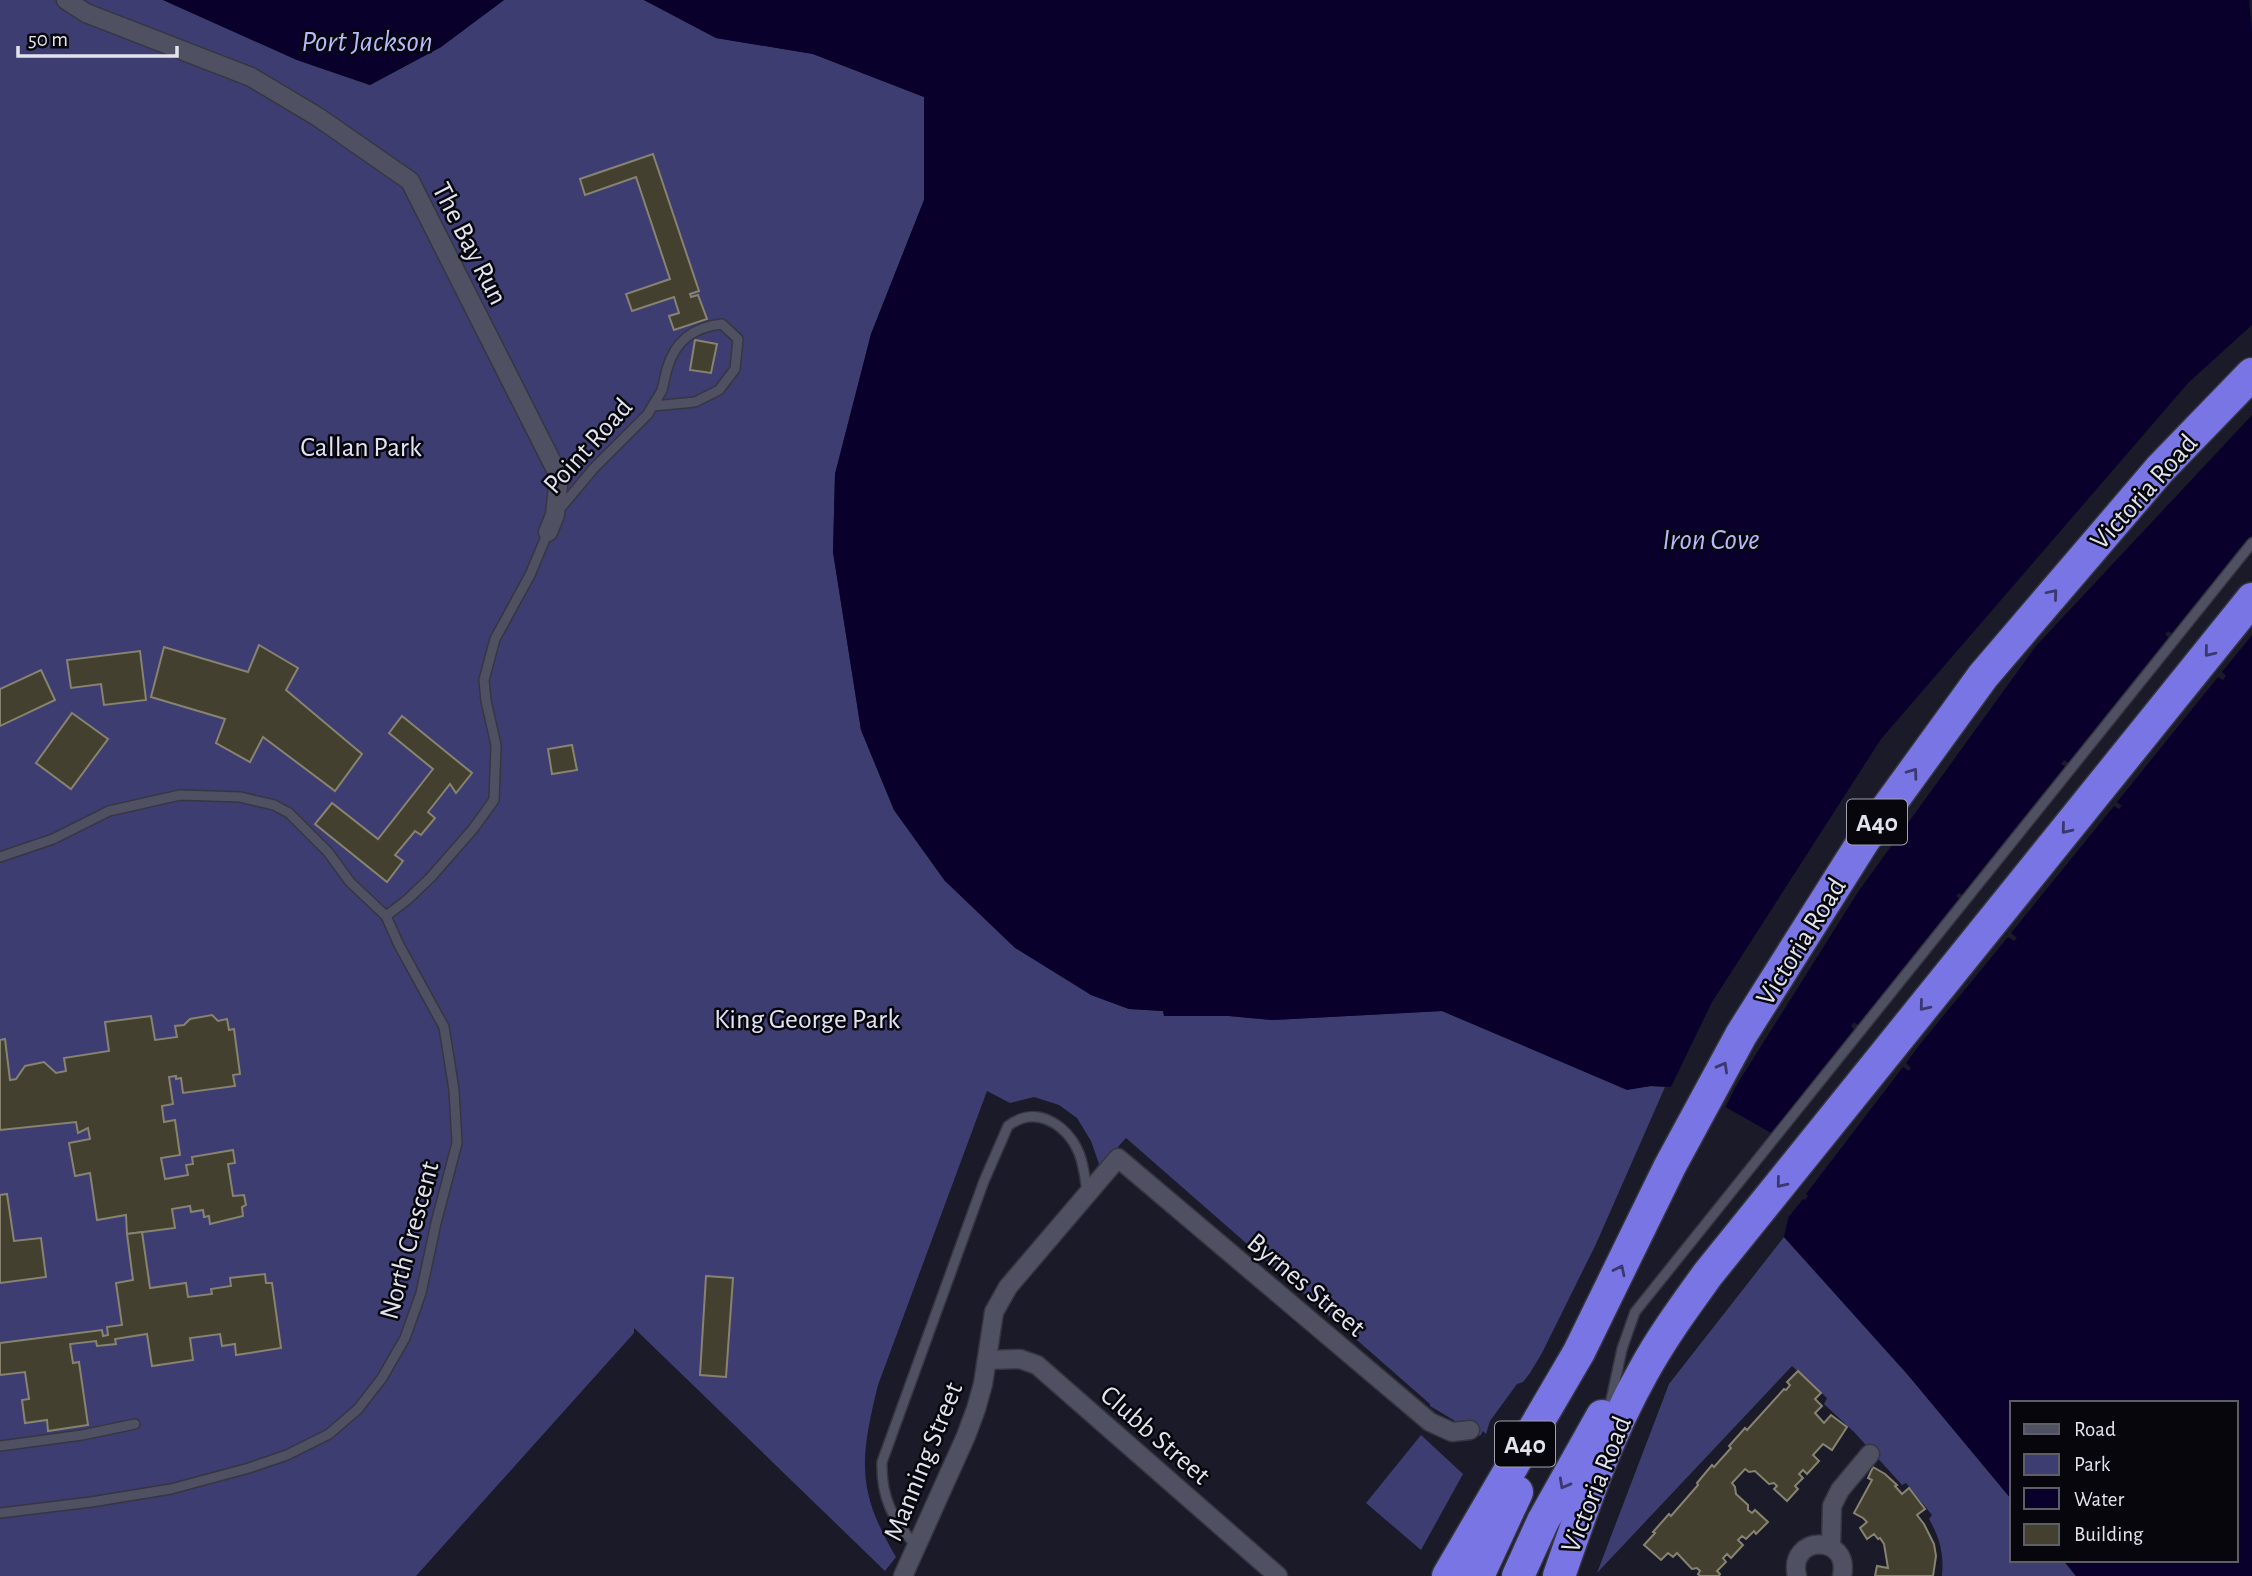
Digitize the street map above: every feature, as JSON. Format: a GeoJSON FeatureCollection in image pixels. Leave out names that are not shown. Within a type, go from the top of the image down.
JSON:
{"type":"FeatureCollection","features":[{"type":"Feature","properties":{"kind":"highway","name":"Victoria Road"},"geometry":{"type":"LineString","coordinates":[[1448,1576],[1584,1342],[1670,1166],[1728,1058],[1864,840],[1983,676],[2160,469],[2252,374]]}},
{"type":"Feature","properties":{"kind":"highway","name":"Victoria Road"},"geometry":{"type":"LineString","coordinates":[[1559,1576],[1637,1362],[1675,1319],[1708,1273],[2252,599]]}},
{"type":"Feature","properties":{"kind":"highway"},"geometry":{"type":"LineString","coordinates":[[1479,1576],[1523,1480],[1580,1376],[1584,1342]]}},
{"type":"Feature","properties":{"kind":"highway"},"geometry":{"type":"LineString","coordinates":[[1518,1576],[1543,1521],[1611,1400],[1637,1362]]}},
{"type":"Feature","properties":{"kind":"street","name":"The Bay Run"},"geometry":{"type":"LineString","coordinates":[[65,0],[86,13],[251,77],[318,117],[410,181],[559,476],[551,524]]}},
{"type":"Feature","properties":{"kind":"street","name":"Manning Street"},"geometry":{"type":"LineString","coordinates":[[909,1573],[916,1546],[966,1436],[983,1384],[992,1323],[1001,1296],[1118,1158]]}},
{"type":"Feature","properties":{"kind":"street","name":"Byrnes Street"},"geometry":{"type":"LineString","coordinates":[[1118,1158],[1430,1422],[1452,1432],[1470,1430]]}},
{"type":"Feature","properties":{"kind":"street","name":"Clubb Street"},"geometry":{"type":"LineString","coordinates":[[987,1360],[1020,1359],[1037,1365],[1278,1576]]}},
{"type":"Feature","properties":{"kind":"street"},"geometry":{"type":"LineString","coordinates":[[1842,1576],[1842,1559],[1831,1546],[1832,1506],[1840,1490],[1870,1454]]}},
{"type":"Feature","properties":{"kind":"street"},"geometry":{"type":"LineString","coordinates":[[1797,1576],[1796,1564],[1802,1551],[1816,1544],[1831,1546]]}},
{"type":"Feature","properties":{"kind":"lane","name":"Point Road"},"geometry":{"type":"LineString","coordinates":[[386,916],[431,877],[473,830],[494,800],[496,745],[484,680],[495,639],[530,575],[551,524],[594,468],[648,414],[662,390],[667,366],[679,342],[703,326],[722,324],[738,339],[735,369],[719,390],[695,402],[653,406]]}},
{"type":"Feature","properties":{"kind":"lane"},"geometry":{"type":"LineString","coordinates":[[1637,1362],[1635,1312],[2252,543]]}},
{"type":"Feature","properties":{"kind":"lane"},"geometry":{"type":"LineString","coordinates":[[0,857],[52,839],[109,811],[180,795],[240,797],[274,805],[289,813],[328,852],[350,882],[386,916]]}},
{"type":"Feature","properties":{"kind":"lane","name":"North Crescent"},"geometry":{"type":"LineString","coordinates":[[0,1513],[171,1489],[287,1455],[329,1434],[358,1409],[382,1378],[405,1338],[421,1293],[457,1143],[454,1090],[444,1027],[386,916]]}},
{"type":"Feature","properties":{"kind":"lane"},"geometry":{"type":"LineString","coordinates":[[916,1546],[894,1520],[883,1486],[882,1462],[984,1181],[1008,1126],[1014,1121],[1036,1115],[1056,1123],[1079,1153],[1087,1194]]}},
{"type":"Feature","properties":{"kind":"lane"},"geometry":{"type":"LineString","coordinates":[[0,1446],[82,1435],[135,1424]]}},
{"type":"Feature","properties":{"kind":"green space","name":"Callan Park"},"geometry":{"type":"Polygon","coordinates":[[[0,0],[163,0],[297,60],[370,85],[441,47],[504,0],[644,0],[716,38],[813,54],[924,97],[924,200],[871,334],[835,474],[833,552],[861,730],[894,810],[945,881],[1091,995],[1129,1009],[1163,1011],[1165,1016],[1229,1016],[1273,1020],[1442,1011],[1627,1089],[1665,1087],[1596,1244],[1542,1353],[1530,1373],[1523,1382],[1517,1384],[1490,1421],[1486,1434],[1483,1431],[1480,1436],[1430,1406],[1126,1138],[1100,1167],[1091,1141],[1077,1118],[1059,1105],[1034,1097],[1010,1103],[987,1091],[878,1385],[872,1411],[865,1454],[868,1492],[883,1533],[896,1557],[885,1571],[634,1328],[634,1333],[416,1576],[0,1576],[0,0]]]}},
{"type":"Feature","properties":{"kind":"green space"},"geometry":{"type":"Polygon","coordinates":[[[1784,1237],[1908,1375],[2010,1498],[2010,1562],[2065,1562],[2076,1576],[1942,1576],[1940,1546],[1929,1519],[1932,1515],[1906,1483],[1902,1485],[1854,1432],[1824,1404],[1827,1398],[1792,1366],[1597,1573],[1669,1384],[1784,1237]]]}},
{"type":"Feature","properties":{"kind":"green space"},"geometry":{"type":"Polygon","coordinates":[[[1421,1435],[1463,1474],[1421,1550],[1366,1503],[1421,1435]]]}},
{"type":"Feature","properties":{"kind":"water","name":"Port Jackson"},"geometry":{"type":"Polygon","coordinates":[[[163,0],[504,0],[441,47],[370,85],[297,60],[163,0]]]}},
{"type":"Feature","properties":{"kind":"water","name":"Iron Cove"},"geometry":{"type":"Polygon","coordinates":[[[644,0],[2249,0],[2252,31],[2252,1576],[2076,1576],[2065,1562],[2238,1562],[2238,1401],[2010,1401],[2010,1498],[1908,1375],[1784,1237],[1803,1151],[1692,1088],[1651,1086],[1627,1090],[1442,1011],[1273,1020],[1229,1016],[1164,1016],[1163,1011],[1129,1009],[1091,995],[1015,948],[945,881],[894,810],[861,730],[833,552],[835,474],[871,334],[924,200],[924,97],[813,54],[716,38],[644,0]]]}},
{"type":"Feature","properties":{"kind":"pier"},"geometry":{"type":"Polygon","coordinates":[[[2252,325],[2252,415],[2036,646],[1858,892],[1736,1086],[1724,1110],[1691,1091],[1669,1091],[1712,1002],[1881,739],[2189,382],[2252,325]]]}},
{"type":"Feature","properties":{"kind":"pier"},"geometry":{"type":"Polygon","coordinates":[[[2252,535],[2252,635],[2222,672],[2226,676],[2223,680],[2218,677],[2117,802],[2122,806],[2119,809],[2114,806],[2011,933],[2017,938],[2014,941],[2008,937],[1921,1043],[1906,1063],[1911,1068],[1909,1071],[1903,1067],[1806,1194],[1808,1196],[1805,1200],[1803,1199],[1783,1224],[1799,1153],[1769,1136],[1855,1030],[1851,1026],[1854,1022],[1858,1025],[1960,899],[1956,896],[1959,893],[1963,895],[2066,767],[2061,764],[2064,760],[2069,763],[2169,638],[2165,634],[2168,631],[2173,634],[2252,535]]]}},
{"type":"Feature","properties":{"kind":"building"},"geometry":{"type":"Polygon","coordinates":[[[653,154],[699,291],[690,294],[691,297],[698,295],[707,319],[674,330],[669,316],[679,313],[674,297],[632,311],[626,294],[670,279],[636,177],[585,195],[580,179],[653,154]]]}},
{"type":"Feature","properties":{"kind":"building"},"geometry":{"type":"Polygon","coordinates":[[[695,340],[717,344],[711,373],[690,370],[695,340]]]}},
{"type":"Feature","properties":{"kind":"building"},"geometry":{"type":"Polygon","coordinates":[[[259,645],[298,668],[286,690],[362,754],[335,791],[263,737],[250,762],[216,743],[225,719],[151,697],[164,647],[248,672],[259,645]]]}},
{"type":"Feature","properties":{"kind":"building"},"geometry":{"type":"Polygon","coordinates":[[[140,651],[146,700],[104,705],[101,684],[71,688],[67,660],[140,651]]]}},
{"type":"Feature","properties":{"kind":"building"},"geometry":{"type":"Polygon","coordinates":[[[41,670],[55,700],[0,726],[0,689],[41,670]]]}},
{"type":"Feature","properties":{"kind":"building"},"geometry":{"type":"Polygon","coordinates":[[[72,713],[108,739],[71,789],[36,763],[72,713]]]}},
{"type":"Feature","properties":{"kind":"building"},"geometry":{"type":"Polygon","coordinates":[[[402,716],[472,773],[456,793],[450,784],[428,812],[435,818],[421,835],[415,831],[395,855],[403,861],[387,882],[315,824],[332,803],[378,839],[433,769],[389,733],[402,716]]]}},
{"type":"Feature","properties":{"kind":"building"},"geometry":{"type":"Polygon","coordinates":[[[572,745],[577,770],[552,774],[548,749],[572,745]]]}},
{"type":"Feature","properties":{"kind":"building"},"geometry":{"type":"Polygon","coordinates":[[[212,1015],[218,1021],[227,1019],[229,1030],[234,1029],[240,1074],[233,1075],[235,1086],[183,1093],[181,1078],[169,1077],[173,1104],[162,1106],[164,1122],[175,1120],[180,1155],[161,1158],[165,1179],[188,1175],[186,1165],[193,1164],[192,1157],[233,1150],[235,1163],[228,1164],[233,1196],[244,1195],[246,1205],[242,1207],[243,1216],[210,1224],[209,1216],[204,1217],[203,1210],[191,1212],[190,1206],[172,1209],[175,1228],[127,1234],[126,1215],[97,1220],[90,1173],[75,1176],[69,1143],[90,1139],[88,1128],[78,1133],[76,1122],[0,1130],[0,1040],[5,1039],[10,1080],[16,1079],[25,1066],[44,1062],[56,1073],[66,1071],[64,1058],[109,1051],[105,1022],[151,1016],[155,1040],[177,1037],[175,1026],[184,1025],[190,1019],[212,1015]]]}},
{"type":"Feature","properties":{"kind":"building"},"geometry":{"type":"Polygon","coordinates":[[[7,1194],[14,1241],[41,1238],[46,1277],[0,1283],[0,1195],[7,1194]]]}},
{"type":"Feature","properties":{"kind":"building"},"geometry":{"type":"Polygon","coordinates":[[[142,1232],[150,1288],[186,1283],[188,1297],[212,1294],[211,1289],[231,1286],[230,1278],[265,1274],[266,1283],[272,1283],[281,1348],[236,1355],[235,1344],[222,1346],[220,1334],[190,1338],[193,1360],[152,1366],[147,1334],[115,1339],[116,1344],[97,1346],[96,1341],[70,1344],[73,1363],[79,1362],[88,1425],[48,1431],[47,1420],[25,1423],[22,1400],[29,1399],[25,1372],[0,1375],[0,1343],[102,1330],[103,1336],[108,1335],[107,1327],[122,1325],[116,1283],[133,1280],[127,1234],[142,1232]]]}},
{"type":"Feature","properties":{"kind":"building"},"geometry":{"type":"Polygon","coordinates":[[[706,1276],[733,1278],[726,1377],[700,1375],[706,1276]]]}},
{"type":"Feature","properties":{"kind":"building"},"geometry":{"type":"Polygon","coordinates":[[[1798,1371],[1821,1393],[1815,1399],[1822,1406],[1815,1413],[1824,1423],[1831,1415],[1847,1427],[1832,1450],[1823,1444],[1813,1455],[1819,1461],[1807,1474],[1803,1470],[1799,1474],[1803,1478],[1795,1486],[1798,1489],[1787,1501],[1774,1489],[1777,1486],[1774,1483],[1769,1484],[1755,1471],[1749,1472],[1745,1469],[1732,1483],[1736,1494],[1748,1505],[1748,1510],[1752,1513],[1755,1510],[1768,1522],[1756,1534],[1754,1531],[1746,1539],[1742,1536],[1738,1540],[1743,1545],[1731,1558],[1727,1554],[1723,1558],[1726,1562],[1717,1571],[1719,1576],[1700,1576],[1697,1568],[1692,1569],[1677,1553],[1673,1557],[1668,1553],[1661,1560],[1644,1545],[1655,1533],[1653,1532],[1669,1514],[1671,1516],[1712,1465],[1714,1467],[1731,1448],[1729,1446],[1745,1428],[1747,1430],[1784,1389],[1786,1390],[1790,1385],[1787,1382],[1798,1371]]]}},
{"type":"Feature","properties":{"kind":"building"},"geometry":{"type":"Polygon","coordinates":[[[1873,1467],[1897,1485],[1895,1486],[1902,1494],[1909,1488],[1925,1509],[1917,1515],[1934,1544],[1936,1556],[1933,1576],[1875,1576],[1877,1566],[1888,1568],[1884,1544],[1874,1534],[1867,1539],[1860,1528],[1867,1522],[1854,1513],[1872,1480],[1868,1478],[1873,1467]]]}},
{"type":"Feature","properties":{"kind":"park label","name":"King George Park"},"geometry":{"type":"Point","coordinates":[807,1018]}}]}
